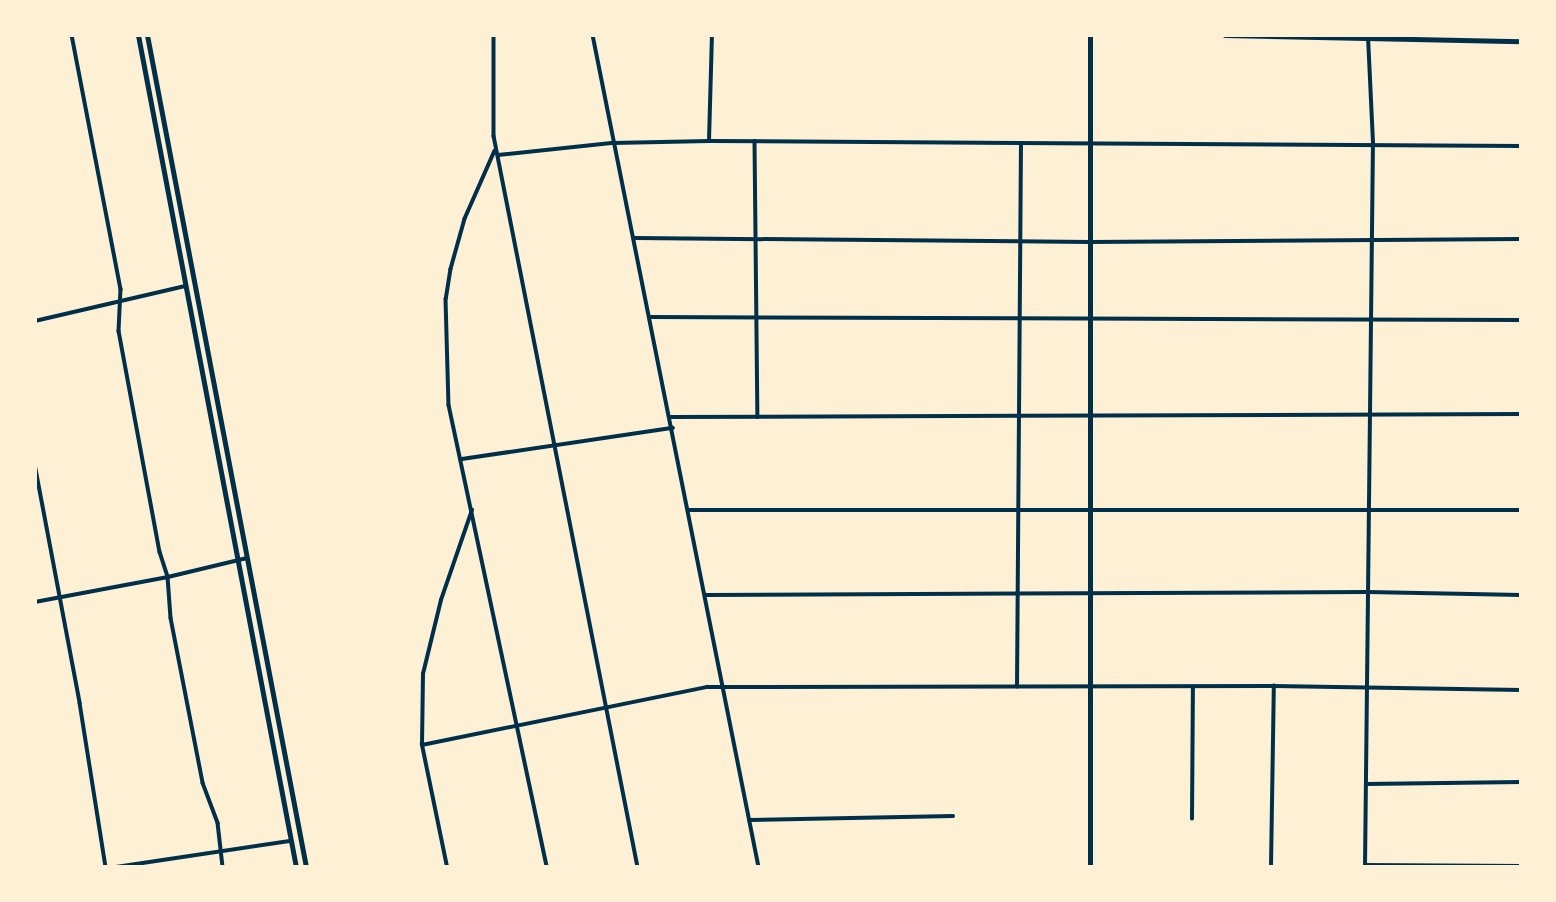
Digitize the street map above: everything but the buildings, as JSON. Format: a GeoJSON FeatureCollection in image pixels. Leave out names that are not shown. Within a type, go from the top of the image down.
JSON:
{"type":"FeatureCollection","features":[{"type":"Feature","properties":{"kind":"highway"},"geometry":{"type":"LineString","coordinates":[[138,35],[296,867]]}},
{"type":"Feature","properties":{"kind":"highway"},"geometry":{"type":"LineString","coordinates":[[147,35],[306,867]]}},
{"type":"Feature","properties":{"kind":"highway"},"geometry":{"type":"LineString","coordinates":[[149,49],[153,35]]}},
{"type":"Feature","properties":{"kind":"highway"},"geometry":{"type":"LineString","coordinates":[[216,451],[226,449]]}},
{"type":"Feature","properties":{"kind":"street"},"geometry":{"type":"LineString","coordinates":[[72,35],[122,301],[119,331],[160,552],[168,577],[171,618],[203,783],[218,823],[223,867]]}},
{"type":"Feature","properties":{"kind":"street"},"geometry":{"type":"LineString","coordinates":[[494,35],[496,149],[604,707],[638,867]]}},
{"type":"Feature","properties":{"kind":"street"},"geometry":{"type":"LineString","coordinates":[[593,35],[690,510],[722,687],[759,867]]}},
{"type":"Feature","properties":{"kind":"street"},"geometry":{"type":"LineString","coordinates":[[709,141],[712,35]]}},
{"type":"Feature","properties":{"kind":"street"},"geometry":{"type":"LineString","coordinates":[[1090,35],[1090,867]]}},
{"type":"Feature","properties":{"kind":"street"},"geometry":{"type":"LineString","coordinates":[[1224,35],[1521,41]]}},
{"type":"Feature","properties":{"kind":"street"},"geometry":{"type":"LineString","coordinates":[[1368,36],[1373,143],[1365,866],[1521,866]]}},
{"type":"Feature","properties":{"kind":"street"},"geometry":{"type":"LineString","coordinates":[[498,155],[613,143],[709,141],[1521,146]]}},
{"type":"Feature","properties":{"kind":"street"},"geometry":{"type":"LineString","coordinates":[[755,141],[758,417]]}},
{"type":"Feature","properties":{"kind":"street"},"geometry":{"type":"LineString","coordinates":[[1017,687],[1016,509],[1020,416],[1021,144]]}},
{"type":"Feature","properties":{"kind":"street"},"geometry":{"type":"LineString","coordinates":[[496,149],[465,219],[446,299],[449,405],[519,724],[547,867]]}},
{"type":"Feature","properties":{"kind":"street"},"geometry":{"type":"LineString","coordinates":[[635,237],[1090,242],[1521,239]]}},
{"type":"Feature","properties":{"kind":"street"},"geometry":{"type":"LineString","coordinates":[[35,321],[185,286]]}},
{"type":"Feature","properties":{"kind":"street"},"geometry":{"type":"LineString","coordinates":[[651,317],[1521,320]]}},
{"type":"Feature","properties":{"kind":"street"},"geometry":{"type":"LineString","coordinates":[[671,417],[1521,414]]}},
{"type":"Feature","properties":{"kind":"street"},"geometry":{"type":"LineString","coordinates":[[462,459],[673,428]]}},
{"type":"Feature","properties":{"kind":"street"},"geometry":{"type":"LineString","coordinates":[[35,464],[80,703],[106,867]]}},
{"type":"Feature","properties":{"kind":"street"},"geometry":{"type":"LineString","coordinates":[[447,867],[422,745],[423,674],[441,600],[473,508]]}},
{"type":"Feature","properties":{"kind":"street"},"geometry":{"type":"LineString","coordinates":[[690,510],[1521,510]]}},
{"type":"Feature","properties":{"kind":"street"},"geometry":{"type":"LineString","coordinates":[[35,602],[168,577],[247,558]]}},
{"type":"Feature","properties":{"kind":"street"},"geometry":{"type":"LineString","coordinates":[[706,595],[1368,592],[1521,595]]}},
{"type":"Feature","properties":{"kind":"street"},"geometry":{"type":"LineString","coordinates":[[1271,867],[1274,686]]}},
{"type":"Feature","properties":{"kind":"street"},"geometry":{"type":"LineString","coordinates":[[422,745],[604,707],[722,687],[1368,686],[1521,690]]}},
{"type":"Feature","properties":{"kind":"street"},"geometry":{"type":"LineString","coordinates":[[1192,819],[1193,687]]}},
{"type":"Feature","properties":{"kind":"street"},"geometry":{"type":"LineString","coordinates":[[1365,784],[1521,782]]}},
{"type":"Feature","properties":{"kind":"street"},"geometry":{"type":"LineString","coordinates":[[749,820],[953,816]]}},
{"type":"Feature","properties":{"kind":"street"},"geometry":{"type":"LineString","coordinates":[[116,867],[291,841]]}}]}
